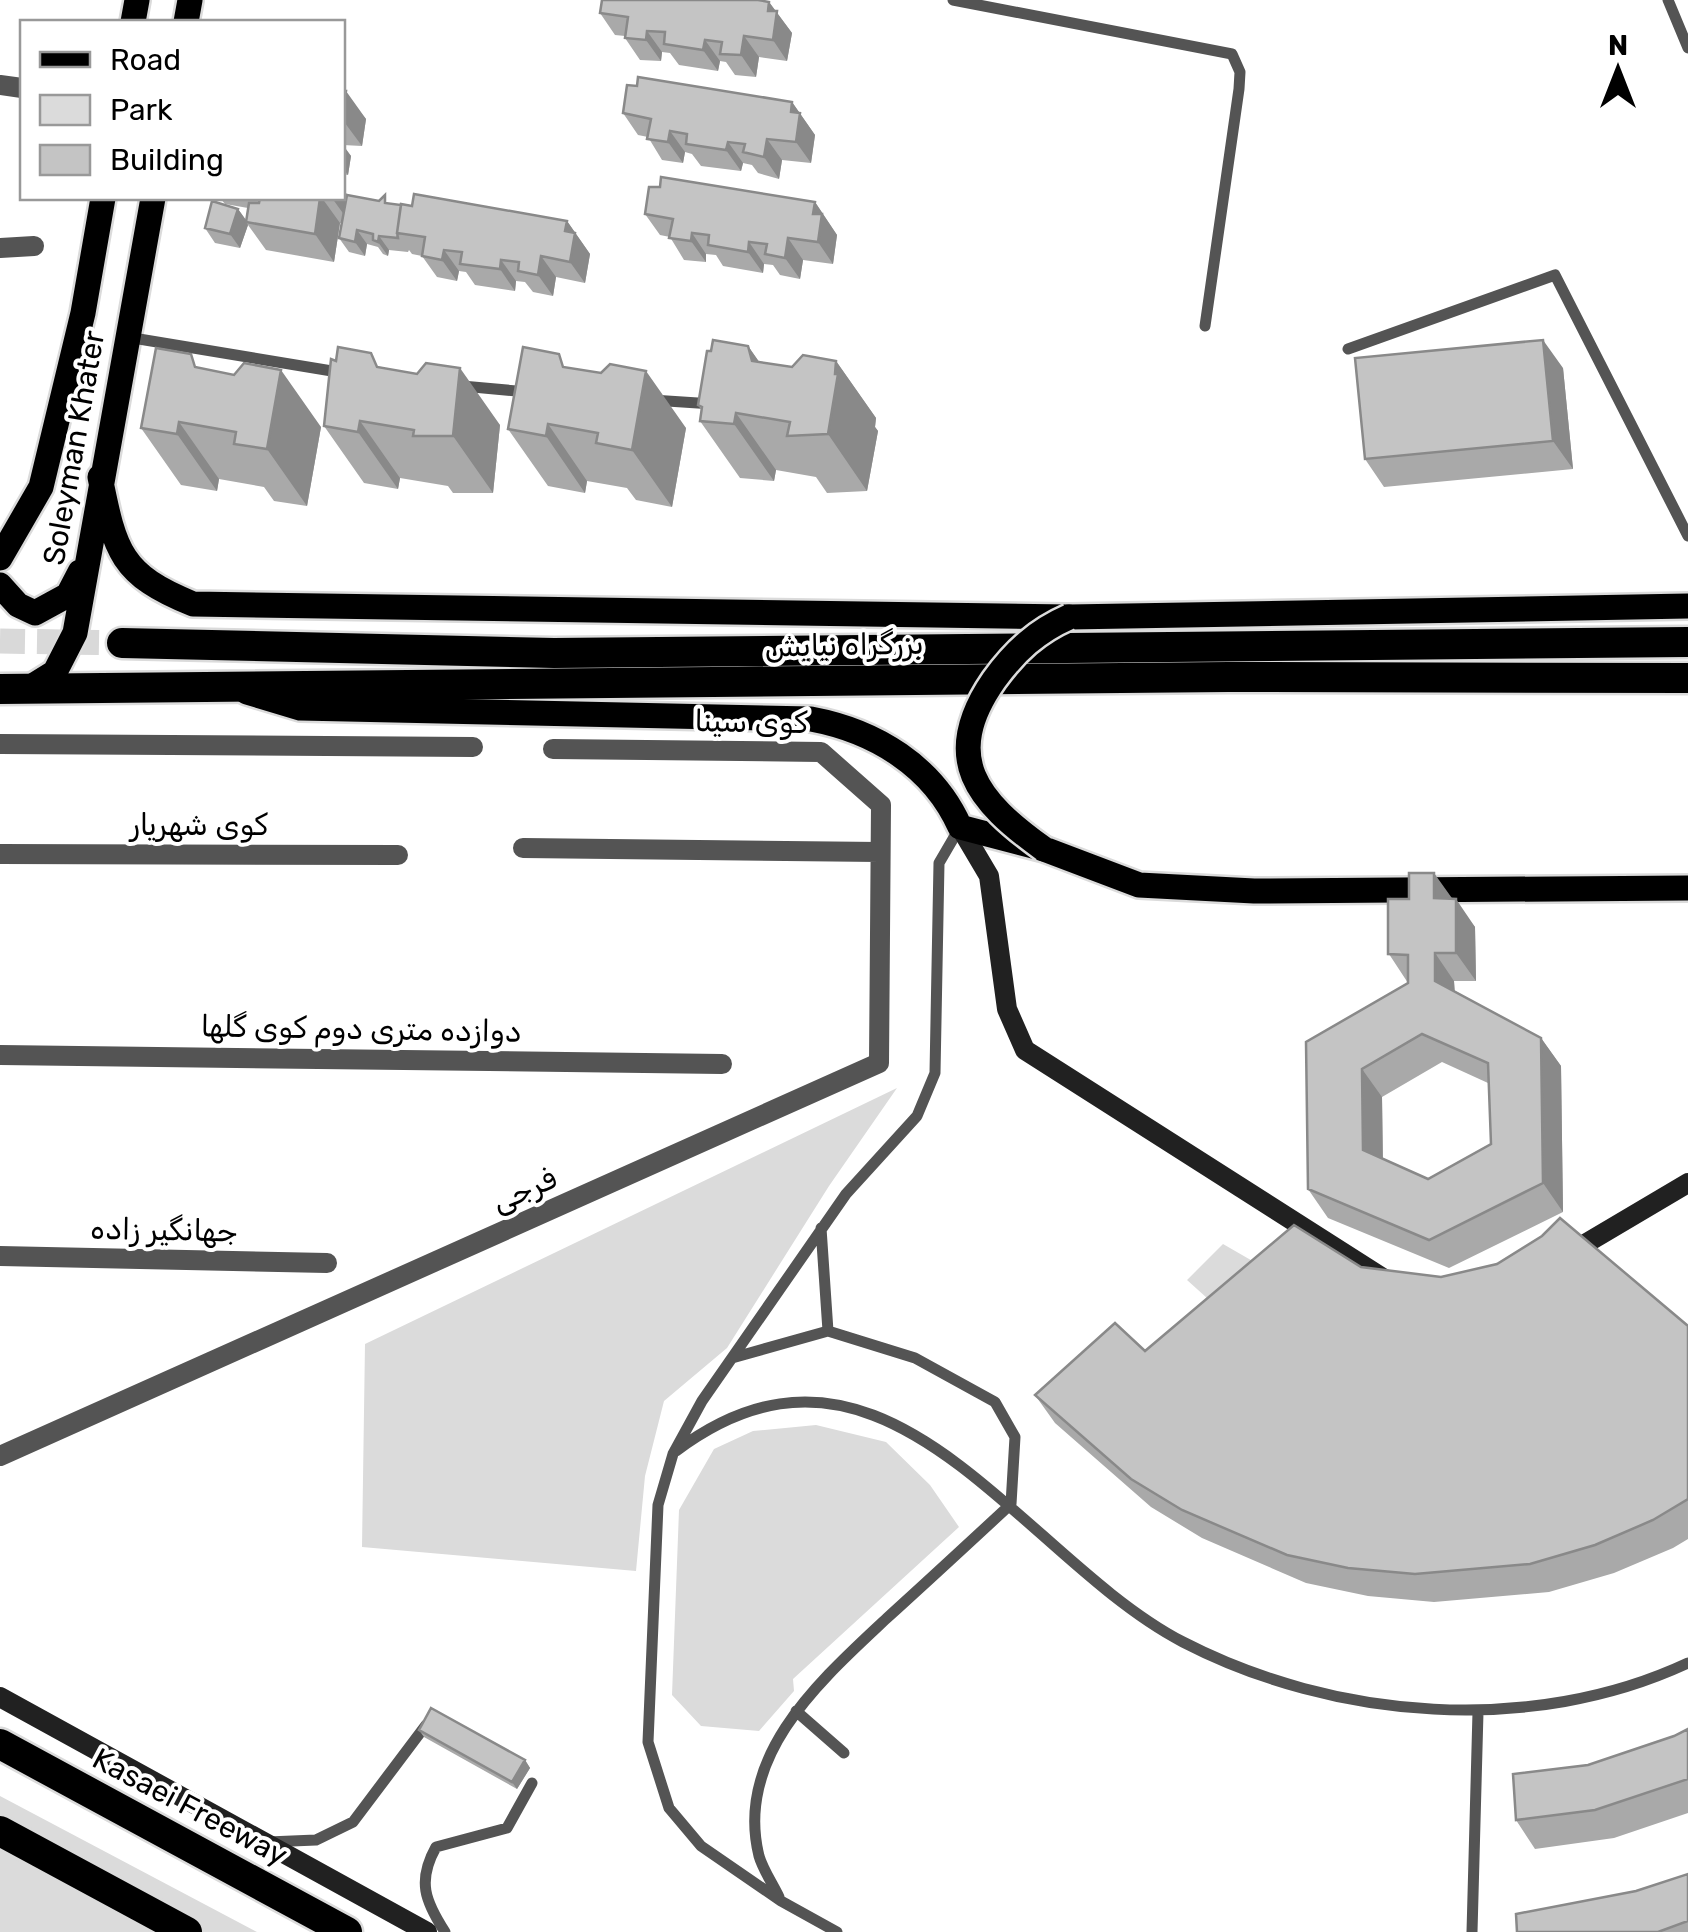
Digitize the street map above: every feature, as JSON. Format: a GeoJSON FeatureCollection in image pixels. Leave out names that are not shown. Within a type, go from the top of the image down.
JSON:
{"type":"FeatureCollection","features":[{"type":"Feature","properties":{"kind":"highway","name":"بزرگراه نیایش"},"geometry":{"type":"LineString","coordinates":[[122,643],[554,652],[1688,642]]}},
{"type":"Feature","properties":{"kind":"highway","name":"بزرگراه نیایش"},"geometry":{"type":"LineString","coordinates":[[13,689],[238,690],[1189,677],[1688,678]]}},
{"type":"Feature","properties":{"kind":"highway","name":"Kasaei Freeway"},"geometry":{"type":"LineString","coordinates":[[0,1744],[348,1932]]}},
{"type":"Feature","properties":{"kind":"highway"},"geometry":{"type":"LineString","coordinates":[[0,1831],[187,1932]]}},
{"type":"Feature","properties":{"kind":"main road","name":"Soleyman Khater"},"geometry":{"type":"LineString","coordinates":[[0,558],[40,486],[83,312],[103,200]]}},
{"type":"Feature","properties":{"kind":"main road","name":"Soleyman Khater"},"geometry":{"type":"LineString","coordinates":[[13,689],[46,680],[65,656],[74,633],[153,200]]}},
{"type":"Feature","properties":{"kind":"main road"},"geometry":{"type":"LineString","coordinates":[[100,477],[108,520],[136,576],[152,588],[193,604],[1069,616],[1688,606]]}},
{"type":"Feature","properties":{"kind":"main road"},"geometry":{"type":"LineString","coordinates":[[0,520],[18,510],[40,486]]}},
{"type":"Feature","properties":{"kind":"main road"},"geometry":{"type":"LineString","coordinates":[[0,585],[18,605],[35,613],[54,606],[76,583],[88,551]]}},
{"type":"Feature","properties":{"kind":"main road"},"geometry":{"type":"LineString","coordinates":[[1044,849],[1000,818],[973,776],[966,740],[976,706],[1004,666],[1038,630],[1069,616]]}},
{"type":"Feature","properties":{"kind":"main road"},"geometry":{"type":"LineString","coordinates":[[238,690],[300,708],[826,722],[855,728],[908,760],[946,797],[960,827],[1044,849],[1139,885],[1254,891],[1688,888]]}},
{"type":"Feature","properties":{"kind":"street"},"geometry":{"type":"LineString","coordinates":[[0,248],[34,246]]}},
{"type":"Feature","properties":{"kind":"street"},"geometry":{"type":"LineString","coordinates":[[0,708],[13,689]]}},
{"type":"Feature","properties":{"kind":"street"},"geometry":{"type":"LineString","coordinates":[[0,744],[473,747]]}},
{"type":"Feature","properties":{"kind":"street","name":"کوی سینا"},"geometry":{"type":"LineString","coordinates":[[553,750],[821,752],[881,805],[879,852]]}},
{"type":"Feature","properties":{"kind":"street"},"geometry":{"type":"LineString","coordinates":[[960,827],[989,876],[1008,1009],[1025,1050],[1392,1284],[1411,1291]]}},
{"type":"Feature","properties":{"kind":"street"},"geometry":{"type":"LineString","coordinates":[[523,848],[879,852]]}},
{"type":"Feature","properties":{"kind":"street","name":"فرجی"},"geometry":{"type":"LineString","coordinates":[[0,1456],[879,1063],[879,852]]}},
{"type":"Feature","properties":{"kind":"street","name":"کوی شهریار"},"geometry":{"type":"LineString","coordinates":[[0,854],[398,855]]}},
{"type":"Feature","properties":{"kind":"street","name":"دوازده متری دوم کوی گلها"},"geometry":{"type":"LineString","coordinates":[[0,1055],[722,1064]]}},
{"type":"Feature","properties":{"kind":"street"},"geometry":{"type":"LineString","coordinates":[[1557,1261],[1688,1183]]}},
{"type":"Feature","properties":{"kind":"street","name":"جهانگیر زاده"},"geometry":{"type":"LineString","coordinates":[[0,1256],[327,1263]]}},
{"type":"Feature","properties":{"kind":"street"},"geometry":{"type":"LineString","coordinates":[[0,1697],[427,1932]]}},
{"type":"Feature","properties":{"kind":"lane"},"geometry":{"type":"LineString","coordinates":[[953,0],[1232,54],[1240,72],[1239,89],[1205,326]]}},
{"type":"Feature","properties":{"kind":"lane"},"geometry":{"type":"LineString","coordinates":[[1668,0],[1688,48]]}},
{"type":"Feature","properties":{"kind":"lane"},"geometry":{"type":"LineString","coordinates":[[1348,348],[1555,275],[1688,536]]}},
{"type":"Feature","properties":{"kind":"lane"},"geometry":{"type":"LineString","coordinates":[[127,336],[351,374]]}},
{"type":"Feature","properties":{"kind":"lane"},"geometry":{"type":"LineString","coordinates":[[444,384],[537,392]]}},
{"type":"Feature","properties":{"kind":"lane"},"geometry":{"type":"LineString","coordinates":[[629,398],[720,405]]}},
{"type":"Feature","properties":{"kind":"lane"},"geometry":{"type":"LineString","coordinates":[[837,1932],[781,1901],[701,1846],[670,1808],[648,1742],[658,1505],[672,1454],[732,1358],[846,1194],[916,1116],[934,1074],[939,863],[960,827]]}},
{"type":"Feature","properties":{"kind":"lane"},"geometry":{"type":"LineString","coordinates":[[821,1228],[828,1331]]}},
{"type":"Feature","properties":{"kind":"lane"},"geometry":{"type":"LineString","coordinates":[[732,1358],[828,1331],[915,1358],[995,1402],[1015,1436],[1011,1504],[826,1675],[777,1739],[765,1770],[756,1814],[759,1856],[781,1901]]}},
{"type":"Feature","properties":{"kind":"lane"},"geometry":{"type":"LineString","coordinates":[[672,1454],[714,1422],[766,1405],[816,1402],[866,1412],[917,1434],[1011,1504],[1094,1581],[1180,1641],[1254,1674],[1348,1699],[1478,1712],[1653,1680],[1688,1664]]}},
{"type":"Feature","properties":{"kind":"lane"},"geometry":{"type":"LineString","coordinates":[[796,1710],[844,1753]]}},
{"type":"Feature","properties":{"kind":"lane"},"geometry":{"type":"LineString","coordinates":[[1472,1932],[1478,1712]]}},
{"type":"Feature","properties":{"kind":"lane"},"geometry":{"type":"LineString","coordinates":[[268,1842],[316,1840],[353,1822],[426,1725]]}},
{"type":"Feature","properties":{"kind":"lane"},"geometry":{"type":"LineString","coordinates":[[445,1932],[428,1906],[424,1869],[436,1847],[507,1828],[532,1782]]}},
{"type":"Feature","properties":{"kind":"green space"},"geometry":{"type":"Polygon","coordinates":[[[897,1088],[829,1186],[727,1348],[664,1401],[645,1476],[636,1571],[362,1547],[365,1344],[897,1088]]]}},
{"type":"Feature","properties":{"kind":"green space"},"geometry":{"type":"Polygon","coordinates":[[[1223,1244],[1282,1278],[1238,1326],[1187,1280],[1223,1244]]]}},
{"type":"Feature","properties":{"kind":"green space"},"geometry":{"type":"Polygon","coordinates":[[[816,1425],[886,1442],[930,1485],[959,1527],[793,1679],[794,1691],[759,1731],[701,1726],[672,1695],[679,1510],[714,1449],[753,1431],[816,1425]]]}},
{"type":"Feature","properties":{"kind":"green space"},"geometry":{"type":"Polygon","coordinates":[[[0,1796],[257,1932],[0,1932],[0,1796]]]}},
{"type":"Feature","properties":{"kind":"building"},"geometry":{"type":"Polygon","coordinates":[[[602,0],[769,2],[768,11],[777,11],[773,40],[744,36],[741,55],[720,54],[722,42],[705,40],[703,50],[664,44],[665,32],[647,31],[646,40],[625,38],[628,17],[600,13],[602,0]]]}},
{"type":"Feature","properties":{"kind":"building"},"geometry":{"type":"Polygon","coordinates":[[[638,77],[792,102],[791,112],[800,113],[796,142],[767,139],[764,157],[743,152],[745,144],[728,142],[726,150],[686,144],[687,134],[670,131],[668,142],[647,139],[651,119],[623,113],[627,85],[637,86],[638,77]]]}},
{"type":"Feature","properties":{"kind":"building"},"geometry":{"type":"Polygon","coordinates":[[[661,177],[815,202],[813,214],[822,214],[818,242],[788,238],[785,258],[765,254],[767,244],[749,242],[748,252],[708,245],[709,235],[692,233],[691,241],[669,238],[673,219],[645,214],[649,187],[660,187],[661,177]]]}},
{"type":"Feature","properties":{"kind":"building"},"geometry":{"type":"Polygon","coordinates":[[[414,194],[567,221],[565,231],[575,233],[570,262],[541,256],[538,275],[518,271],[519,262],[501,260],[500,269],[460,264],[462,252],[444,250],[442,260],[422,256],[425,237],[397,233],[401,204],[412,206],[414,194]]]}},
{"type":"Feature","properties":{"kind":"building"},"geometry":{"type":"Polygon","coordinates":[[[347,195],[379,201],[385,195],[385,203],[401,205],[398,238],[379,236],[378,242],[373,240],[373,234],[357,230],[355,242],[339,238],[347,195]]]}},
{"type":"Feature","properties":{"kind":"building"},"geometry":{"type":"Polygon","coordinates":[[[320,200],[315,234],[246,222],[249,203],[320,200]]]}},
{"type":"Feature","properties":{"kind":"building"},"geometry":{"type":"Polygon","coordinates":[[[212,201],[238,209],[230,234],[205,228],[212,201]]]}},
{"type":"Feature","properties":{"kind":"building"},"geometry":{"type":"Polygon","coordinates":[[[713,340],[748,346],[752,361],[792,367],[803,355],[836,361],[838,374],[828,434],[787,436],[790,422],[736,413],[734,424],[700,421],[702,407],[698,405],[707,351],[711,351],[713,340]]]}},
{"type":"Feature","properties":{"kind":"building"},"geometry":{"type":"Polygon","coordinates":[[[1543,340],[1553,441],[1365,459],[1355,358],[1543,340]]]}},
{"type":"Feature","properties":{"kind":"building"},"geometry":{"type":"Polygon","coordinates":[[[338,347],[371,353],[377,367],[417,374],[426,363],[460,368],[453,436],[413,436],[414,430],[360,421],[358,432],[324,426],[331,359],[336,361],[338,347]]]}},
{"type":"Feature","properties":{"kind":"building"},"geometry":{"type":"Polygon","coordinates":[[[523,347],[559,354],[563,367],[601,373],[610,364],[646,371],[632,450],[596,443],[598,433],[548,424],[546,436],[508,429],[523,347]]]}},
{"type":"Feature","properties":{"kind":"building"},"geometry":{"type":"Polygon","coordinates":[[[156,348],[191,354],[195,367],[234,375],[244,363],[281,370],[267,449],[234,444],[236,432],[179,422],[177,434],[141,428],[156,348]]]}},
{"type":"Feature","properties":{"kind":"building"},"geometry":{"type":"Polygon","coordinates":[[[1409,873],[1434,873],[1434,898],[1456,899],[1456,953],[1435,953],[1435,981],[1541,1038],[1543,1183],[1429,1240],[1308,1189],[1306,1042],[1408,983],[1408,955],[1388,954],[1388,899],[1409,899],[1409,873]],[[1422,1034],[1362,1069],[1363,1150],[1428,1179],[1491,1144],[1488,1063],[1422,1034]]]}},
{"type":"Feature","properties":{"kind":"building"},"geometry":{"type":"Polygon","coordinates":[[[1560,1218],[1688,1326],[1688,1499],[1653,1520],[1595,1545],[1530,1564],[1415,1574],[1348,1568],[1287,1555],[1182,1510],[1131,1479],[1035,1395],[1115,1323],[1145,1351],[1294,1225],[1361,1267],[1441,1277],[1497,1264],[1542,1236],[1560,1218]]]}},
{"type":"Feature","properties":{"kind":"building"},"geometry":{"type":"Polygon","coordinates":[[[431,1708],[525,1760],[512,1782],[419,1730],[431,1708]]]}},
{"type":"Feature","properties":{"kind":"building"},"geometry":{"type":"Polygon","coordinates":[[[1688,1729],[1688,1779],[1595,1810],[1516,1820],[1513,1774],[1588,1765],[1688,1729]]]}},
{"type":"Feature","properties":{"kind":"building"},"geometry":{"type":"Polygon","coordinates":[[[1688,1874],[1688,1921],[1658,1932],[1517,1932],[1516,1914],[1636,1891],[1688,1874]]]}},
{"type":"Feature","properties":{"kind":"tunnel"},"geometry":{"type":"LineString","coordinates":[[0,641],[122,643]]}}]}
